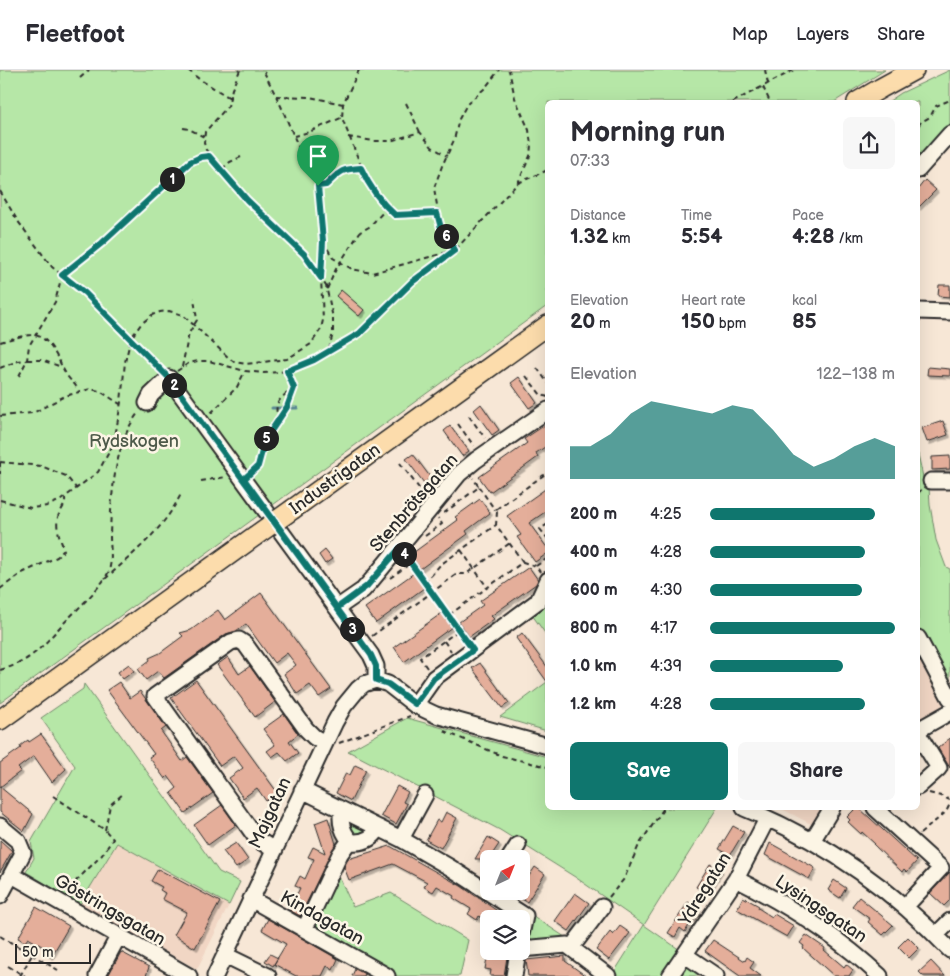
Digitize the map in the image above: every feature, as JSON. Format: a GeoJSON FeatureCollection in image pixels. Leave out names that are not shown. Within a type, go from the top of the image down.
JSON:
{"type":"FeatureCollection","features":[{"type":"Feature","properties":{"kind":"main road"},"geometry":{"type":"LineString","coordinates":[[860,100],[914,70]]}},
{"type":"Feature","properties":{"kind":"main road","name":"Industrigatan"},"geometry":{"type":"LineString","coordinates":[[0,720],[545,327]]}},
{"type":"Feature","properties":{"kind":"street"},"geometry":{"type":"LineString","coordinates":[[920,168],[950,134]]}},
{"type":"Feature","properties":{"kind":"street"},"geometry":{"type":"LineString","coordinates":[[920,311],[950,312]]}},
{"type":"Feature","properties":{"kind":"street"},"geometry":{"type":"LineString","coordinates":[[147,403],[152,395],[169,378],[362,643],[374,662],[376,680],[388,684],[413,710],[465,722],[545,745]]}},
{"type":"Feature","properties":{"kind":"street","name":"Stenbrötsgatan"},"geometry":{"type":"LineString","coordinates":[[337,608],[367,586],[436,511],[455,478],[545,412]]}},
{"type":"Feature","properties":{"kind":"street"},"geometry":{"type":"LineString","coordinates":[[931,481],[950,481]]}},
{"type":"Feature","properties":{"kind":"street"},"geometry":{"type":"LineString","coordinates":[[413,710],[434,678],[538,602],[545,586]]}},
{"type":"Feature","properties":{"kind":"street"},"geometry":{"type":"LineString","coordinates":[[274,850],[257,839],[156,696],[231,642],[239,640],[246,644],[306,729],[314,737],[328,744]]}},
{"type":"Feature","properties":{"kind":"street"},"geometry":{"type":"LineString","coordinates":[[920,642],[950,698]]}},
{"type":"Feature","properties":{"kind":"street","name":"Majgatan"},"geometry":{"type":"LineString","coordinates":[[215,976],[302,790],[328,744],[334,722],[348,701],[364,684],[376,680]]}},
{"type":"Feature","properties":{"kind":"street"},"geometry":{"type":"LineString","coordinates":[[920,729],[950,712]]}},
{"type":"Feature","properties":{"kind":"street"},"geometry":{"type":"LineString","coordinates":[[920,737],[938,768],[921,790]]}},
{"type":"Feature","properties":{"kind":"street"},"geometry":{"type":"LineString","coordinates":[[302,790],[401,839],[480,886]]}},
{"type":"Feature","properties":{"kind":"street"},"geometry":{"type":"LineString","coordinates":[[401,839],[425,795]]}},
{"type":"Feature","properties":{"kind":"street"},"geometry":{"type":"LineString","coordinates":[[342,810],[340,819],[345,834],[356,843],[375,835],[379,828]]}},
{"type":"Feature","properties":{"kind":"street"},"geometry":{"type":"LineString","coordinates":[[748,810],[812,842],[857,869],[905,907],[950,950]]}},
{"type":"Feature","properties":{"kind":"street"},"geometry":{"type":"LineString","coordinates":[[812,842],[831,810]]}},
{"type":"Feature","properties":{"kind":"street"},"geometry":{"type":"LineString","coordinates":[[885,811],[912,842],[940,868],[905,907]]}},
{"type":"Feature","properties":{"kind":"street","name":"Ydregatan"},"geometry":{"type":"LineString","coordinates":[[670,976],[736,879],[767,819]]}},
{"type":"Feature","properties":{"kind":"street"},"geometry":{"type":"LineString","coordinates":[[0,826],[18,841],[22,848],[22,856],[0,896]]}},
{"type":"Feature","properties":{"kind":"street"},"geometry":{"type":"LineString","coordinates":[[308,922],[340,854],[350,840]]}},
{"type":"Feature","properties":{"kind":"street"},"geometry":{"type":"LineString","coordinates":[[515,850],[518,845]]}},
{"type":"Feature","properties":{"kind":"street","name":"Göstringsgatan"},"geometry":{"type":"LineString","coordinates":[[12,875],[189,976]]}},
{"type":"Feature","properties":{"kind":"street","name":"Lysingsgatan"},"geometry":{"type":"LineString","coordinates":[[736,879],[768,895],[814,923],[858,956],[880,976]]}},
{"type":"Feature","properties":{"kind":"street","name":"Kindagatan"},"geometry":{"type":"LineString","coordinates":[[250,899],[378,974]]}},
{"type":"Feature","properties":{"kind":"street"},"geometry":{"type":"LineString","coordinates":[[501,900],[516,910]]}},
{"type":"Feature","properties":{"kind":"street"},"geometry":{"type":"LineString","coordinates":[[571,948],[602,907]]}},
{"type":"Feature","properties":{"kind":"street"},"geometry":{"type":"LineString","coordinates":[[936,935],[950,921]]}},
{"type":"Feature","properties":{"kind":"street"},"geometry":{"type":"LineString","coordinates":[[97,976],[118,937]]}},
{"type":"Feature","properties":{"kind":"street"},"geometry":{"type":"LineString","coordinates":[[530,949],[567,945],[608,976]]}},
{"type":"Feature","properties":{"kind":"street"},"geometry":{"type":"LineString","coordinates":[[225,955],[268,976]]}},
{"type":"Feature","properties":{"kind":"street"},"geometry":{"type":"LineString","coordinates":[[685,955],[716,976]]}},
{"type":"Feature","properties":{"kind":"street"},"geometry":{"type":"LineString","coordinates":[[514,976],[518,960]]}},
{"type":"Feature","properties":{"kind":"path"},"geometry":{"type":"LineString","coordinates":[[80,78],[89,70]]}},
{"type":"Feature","properties":{"kind":"path"},"geometry":{"type":"LineString","coordinates":[[188,70],[198,79],[230,98]]}},
{"type":"Feature","properties":{"kind":"path"},"geometry":{"type":"LineString","coordinates":[[240,70],[228,106],[208,127],[204,137],[206,150],[247,200],[304,254],[321,278],[327,289],[334,318],[333,333],[328,352]]}},
{"type":"Feature","properties":{"kind":"path"},"geometry":{"type":"LineString","coordinates":[[0,500],[31,508],[47,506],[65,497],[98,472],[114,443],[125,362],[131,338],[141,324],[152,314],[177,312],[183,315],[229,358],[240,364],[252,364],[287,358],[310,344],[321,329],[323,312],[321,278],[323,241],[318,186],[306,165],[276,96],[262,70]]}},
{"type":"Feature","properties":{"kind":"path"},"geometry":{"type":"LineString","coordinates":[[359,70],[343,104],[342,118],[367,181],[387,208],[395,215],[437,213]]}},
{"type":"Feature","properties":{"kind":"path"},"geometry":{"type":"LineString","coordinates":[[455,250],[441,228],[434,188],[454,140],[459,119],[467,104],[485,88],[498,70]]}},
{"type":"Feature","properties":{"kind":"path"},"geometry":{"type":"LineString","coordinates":[[0,191],[44,258],[85,293],[169,378],[182,367],[198,361],[209,361],[245,371],[263,373],[287,371],[314,360],[347,342],[368,326],[412,282],[455,250],[518,183],[530,156],[531,136],[528,124],[515,98],[509,70]]}},
{"type":"Feature","properties":{"kind":"path"},"geometry":{"type":"LineString","coordinates":[[765,70],[768,84]]}},
{"type":"Feature","properties":{"kind":"path"},"geometry":{"type":"LineString","coordinates":[[737,100],[794,70]]}},
{"type":"Feature","properties":{"kind":"path"},"geometry":{"type":"LineString","coordinates":[[763,87],[769,100]]}},
{"type":"Feature","properties":{"kind":"path"},"geometry":{"type":"LineString","coordinates":[[276,96],[310,97],[343,104]]}},
{"type":"Feature","properties":{"kind":"path"},"geometry":{"type":"LineString","coordinates":[[920,123],[930,117],[936,106],[950,100]]}},
{"type":"Feature","properties":{"kind":"path"},"geometry":{"type":"LineString","coordinates":[[406,103],[420,132],[432,147],[447,156]]}},
{"type":"Feature","properties":{"kind":"path"},"geometry":{"type":"LineString","coordinates":[[294,136],[309,132],[342,118]]}},
{"type":"Feature","properties":{"kind":"path"},"geometry":{"type":"LineString","coordinates":[[183,128],[204,137]]}},
{"type":"Feature","properties":{"kind":"path"},"geometry":{"type":"LineString","coordinates":[[348,137],[374,141],[390,141],[420,132]]}},
{"type":"Feature","properties":{"kind":"path"},"geometry":{"type":"LineString","coordinates":[[19,376],[27,360],[27,351],[34,336],[55,302],[62,275],[102,243],[190,162],[209,156]]}},
{"type":"Feature","properties":{"kind":"path"},"geometry":{"type":"LineString","coordinates":[[222,169],[230,162],[241,158]]}},
{"type":"Feature","properties":{"kind":"path"},"geometry":{"type":"LineString","coordinates":[[318,186],[326,185],[337,173],[343,170],[361,168]]}},
{"type":"Feature","properties":{"kind":"path"},"geometry":{"type":"LineString","coordinates":[[518,183],[545,171]]}},
{"type":"Feature","properties":{"kind":"path"},"geometry":{"type":"LineString","coordinates":[[327,289],[360,232],[369,227],[387,208]]}},
{"type":"Feature","properties":{"kind":"path"},"geometry":{"type":"LineString","coordinates":[[323,241],[333,258],[352,269],[372,273],[455,250]]}},
{"type":"Feature","properties":{"kind":"path"},"geometry":{"type":"LineString","coordinates":[[182,367],[189,333],[197,320],[194,298]]}},
{"type":"Feature","properties":{"kind":"path"},"geometry":{"type":"LineString","coordinates":[[0,342],[32,335],[45,340],[67,377],[76,383],[79,393]]}},
{"type":"Feature","properties":{"kind":"path"},"geometry":{"type":"LineString","coordinates":[[0,368],[18,361],[27,360],[41,360],[62,367]]}},
{"type":"Feature","properties":{"kind":"path"},"geometry":{"type":"LineString","coordinates":[[537,368],[545,379]]}},
{"type":"Feature","properties":{"kind":"path"},"geometry":{"type":"LineString","coordinates":[[202,422],[237,387],[245,371]]}},
{"type":"Feature","properties":{"kind":"path"},"geometry":{"type":"LineString","coordinates":[[202,480],[241,476],[258,466],[265,440],[287,407],[294,388],[287,371]]}},
{"type":"Feature","properties":{"kind":"path"},"geometry":{"type":"LineString","coordinates":[[526,376],[541,395],[545,396]]}},
{"type":"Feature","properties":{"kind":"path"},"geometry":{"type":"LineString","coordinates":[[278,421],[276,408],[279,400],[294,388]]}},
{"type":"Feature","properties":{"kind":"path"},"geometry":{"type":"LineString","coordinates":[[0,416],[33,413],[66,396],[90,389],[100,392],[120,404]]}},
{"type":"Feature","properties":{"kind":"path"},"geometry":{"type":"LineString","coordinates":[[104,580],[111,561],[110,534],[114,475],[122,444],[132,420],[147,403]]}},
{"type":"Feature","properties":{"kind":"path"},"geometry":{"type":"LineString","coordinates":[[469,416],[487,453]]}},
{"type":"Feature","properties":{"kind":"path"},"geometry":{"type":"LineString","coordinates":[[458,424],[487,453]]}},
{"type":"Feature","properties":{"kind":"path"},"geometry":{"type":"LineString","coordinates":[[0,474],[0,462],[46,468],[66,476],[76,488]]}},
{"type":"Feature","properties":{"kind":"path"},"geometry":{"type":"LineString","coordinates":[[400,463],[436,511],[479,487]]}},
{"type":"Feature","properties":{"kind":"path"},"geometry":{"type":"LineString","coordinates":[[465,469],[497,512],[496,525],[523,562],[536,566],[545,578]]}},
{"type":"Feature","properties":{"kind":"path"},"geometry":{"type":"LineString","coordinates":[[495,510],[545,474]]}},
{"type":"Feature","properties":{"kind":"path"},"geometry":{"type":"LineString","coordinates":[[0,670],[16,666],[29,659],[104,580],[141,547],[168,518],[181,494]]}},
{"type":"Feature","properties":{"kind":"path"},"geometry":{"type":"LineString","coordinates":[[0,589],[22,573],[57,557],[64,550],[57,519],[65,504],[65,497]]}},
{"type":"Feature","properties":{"kind":"path"},"geometry":{"type":"LineString","coordinates":[[425,583],[436,569],[496,525]]}},
{"type":"Feature","properties":{"kind":"path"},"geometry":{"type":"LineString","coordinates":[[545,526],[540,529],[545,535]]}},
{"type":"Feature","properties":{"kind":"path"},"geometry":{"type":"LineString","coordinates":[[362,643],[457,574],[466,574],[510,543]]}},
{"type":"Feature","properties":{"kind":"path"},"geometry":{"type":"LineString","coordinates":[[400,548],[473,650]]}},
{"type":"Feature","properties":{"kind":"path"},"geometry":{"type":"LineString","coordinates":[[461,550],[488,587]]}},
{"type":"Feature","properties":{"kind":"path"},"geometry":{"type":"LineString","coordinates":[[536,566],[545,560]]}},
{"type":"Feature","properties":{"kind":"path"},"geometry":{"type":"LineString","coordinates":[[449,616],[523,562]]}},
{"type":"Feature","properties":{"kind":"path"},"geometry":{"type":"LineString","coordinates":[[434,678],[420,658],[459,630]]}},
{"type":"Feature","properties":{"kind":"path"},"geometry":{"type":"LineString","coordinates":[[328,744],[400,719],[413,710]]}},
{"type":"Feature","properties":{"kind":"path"},"geometry":{"type":"LineString","coordinates":[[439,729],[502,756],[545,766]]}},
{"type":"Feature","properties":{"kind":"path"},"geometry":{"type":"LineString","coordinates":[[921,790],[950,800]]}},
{"type":"Feature","properties":{"kind":"path"},"geometry":{"type":"LineString","coordinates":[[105,830],[110,804],[124,793]]}},
{"type":"Feature","properties":{"kind":"path"},"geometry":{"type":"LineString","coordinates":[[53,796],[105,830],[113,839],[102,855],[75,882],[62,904]]}},
{"type":"Feature","properties":{"kind":"path"},"geometry":{"type":"LineString","coordinates":[[912,842],[946,812],[950,804]]}},
{"type":"Feature","properties":{"kind":"path"},"geometry":{"type":"LineString","coordinates":[[602,907],[624,879],[639,845],[663,810]]}},
{"type":"Feature","properties":{"kind":"path"},"geometry":{"type":"LineString","coordinates":[[0,936],[58,970]]}},
{"type":"Feature","properties":{"kind":"path"},"geometry":{"type":"LineString","coordinates":[[21,975],[32,955]]}},
{"type":"Feature","properties":{"kind":"path"},"geometry":{"type":"LineString","coordinates":[[8,966],[25,976]]}},
{"type":"Feature","properties":{"kind":"shaded area"},"geometry":{"type":"Polygon","coordinates":[[[920,645],[949,699],[945,707],[920,721],[920,645]]]}},
{"type":"Feature","properties":{"kind":"shaded area"},"geometry":{"type":"Polygon","coordinates":[[[784,810],[822,810],[813,825],[784,810]]]}},
{"type":"Feature","properties":{"kind":"shaded area"},"geometry":{"type":"Polygon","coordinates":[[[117,843],[229,905],[197,969],[80,904],[117,843]]]}},
{"type":"Feature","properties":{"kind":"green space","name":"Rydskogen"},"geometry":{"type":"Polygon","coordinates":[[[0,70],[885,70],[837,100],[545,100],[545,307],[0,703],[0,70]]]}},
{"type":"Feature","properties":{"kind":"green space"},"geometry":{"type":"Polygon","coordinates":[[[950,70],[950,127],[920,161],[920,100],[891,100],[901,93],[950,70]]]}},
{"type":"Feature","properties":{"kind":"green space"},"geometry":{"type":"Polygon","coordinates":[[[920,463],[923,477],[929,486],[936,540],[946,567],[950,569],[950,697],[920,644],[920,463]]]}},
{"type":"Feature","properties":{"kind":"green space"},"geometry":{"type":"Polygon","coordinates":[[[545,593],[545,633],[530,612],[545,593]]]}},
{"type":"Feature","properties":{"kind":"green space"},"geometry":{"type":"Polygon","coordinates":[[[545,683],[545,730],[500,717],[545,683]]]}},
{"type":"Feature","properties":{"kind":"green space"},"geometry":{"type":"Polygon","coordinates":[[[84,684],[219,872],[240,882],[229,905],[117,843],[80,904],[26,872],[34,858],[31,842],[75,766],[41,718],[83,689],[84,684]]]}},
{"type":"Feature","properties":{"kind":"green space"},"geometry":{"type":"Polygon","coordinates":[[[407,718],[545,756],[545,810],[716,810],[644,925],[575,877],[500,830],[348,751],[407,718]]]}},
{"type":"Feature","properties":{"kind":"green space"},"geometry":{"type":"Polygon","coordinates":[[[349,821],[369,829],[365,835],[351,835],[349,821]]]}},
{"type":"Feature","properties":{"kind":"green space"},"geometry":{"type":"Polygon","coordinates":[[[336,870],[353,907],[391,893],[468,940],[460,976],[397,976],[310,928],[336,870]]]}},
{"type":"Feature","properties":{"kind":"green space"},"geometry":{"type":"Polygon","coordinates":[[[530,914],[571,941],[530,943],[530,914]]]}},
{"type":"Feature","properties":{"kind":"green space"},"geometry":{"type":"Polygon","coordinates":[[[644,925],[680,950],[662,976],[615,976],[613,974],[644,925]]]}},
{"type":"Feature","properties":{"kind":"green space"},"geometry":{"type":"Polygon","coordinates":[[[687,963],[706,976],[677,976],[687,963]]]}},
{"type":"Feature","properties":{"kind":"building"},"geometry":{"type":"Polygon","coordinates":[[[925,180],[936,190],[920,206],[920,186],[925,180]]]}},
{"type":"Feature","properties":{"kind":"building"},"geometry":{"type":"Polygon","coordinates":[[[939,285],[950,285],[950,297],[938,296],[939,285]]]}},
{"type":"Feature","properties":{"kind":"building"},"geometry":{"type":"Polygon","coordinates":[[[341,290],[364,310],[359,316],[336,296],[341,290]]]}},
{"type":"Feature","properties":{"kind":"building"},"geometry":{"type":"Polygon","coordinates":[[[928,367],[950,369],[950,376],[927,375],[928,367]]]}},
{"type":"Feature","properties":{"kind":"building"},"geometry":{"type":"Polygon","coordinates":[[[519,377],[537,403],[529,408],[511,383],[519,377]]]}},
{"type":"Feature","properties":{"kind":"building"},"geometry":{"type":"Polygon","coordinates":[[[481,404],[499,430],[492,435],[474,410],[481,404]]]}},
{"type":"Feature","properties":{"kind":"building"},"geometry":{"type":"Polygon","coordinates":[[[943,421],[948,435],[927,442],[922,428],[943,421]]]}},
{"type":"Feature","properties":{"kind":"building"},"geometry":{"type":"Polygon","coordinates":[[[545,425],[545,447],[536,453],[538,457],[490,492],[479,477],[527,443],[524,439],[545,425]]]}},
{"type":"Feature","properties":{"kind":"building"},"geometry":{"type":"Polygon","coordinates":[[[450,426],[469,451],[462,456],[444,431],[450,426]]]}},
{"type":"Feature","properties":{"kind":"building"},"geometry":{"type":"Polygon","coordinates":[[[413,454],[431,478],[424,483],[406,459],[413,454]]]}},
{"type":"Feature","properties":{"kind":"building"},"geometry":{"type":"Polygon","coordinates":[[[950,456],[950,469],[932,470],[932,457],[950,456]]]}},
{"type":"Feature","properties":{"kind":"building"},"geometry":{"type":"Polygon","coordinates":[[[545,489],[545,512],[529,523],[545,545],[545,555],[535,562],[517,537],[521,535],[507,516],[545,489]]]}},
{"type":"Feature","properties":{"kind":"building"},"geometry":{"type":"Polygon","coordinates":[[[480,499],[490,513],[466,531],[468,534],[420,569],[410,555],[458,520],[455,517],[480,499]]]}},
{"type":"Feature","properties":{"kind":"building"},"geometry":{"type":"Polygon","coordinates":[[[325,550],[332,559],[325,564],[319,555],[325,550]]]}},
{"type":"Feature","properties":{"kind":"building"},"geometry":{"type":"Polygon","coordinates":[[[529,567],[538,580],[536,584],[491,616],[494,619],[469,637],[459,622],[483,605],[480,601],[529,567]]]}},
{"type":"Feature","properties":{"kind":"building"},"geometry":{"type":"Polygon","coordinates":[[[414,573],[424,588],[376,623],[365,608],[414,573]]]}},
{"type":"Feature","properties":{"kind":"building"},"geometry":{"type":"Polygon","coordinates":[[[261,593],[331,689],[319,697],[310,685],[297,694],[284,674],[296,665],[287,653],[274,663],[246,624],[236,631],[226,634],[164,678],[158,671],[146,680],[138,669],[150,660],[149,658],[160,653],[183,636],[180,633],[191,630],[218,610],[225,620],[261,593]]]}},
{"type":"Feature","properties":{"kind":"building"},"geometry":{"type":"Polygon","coordinates":[[[442,613],[452,627],[404,662],[394,647],[442,613]]]}},
{"type":"Feature","properties":{"kind":"building"},"geometry":{"type":"Polygon","coordinates":[[[522,633],[545,664],[545,679],[516,638],[522,633]]]}},
{"type":"Feature","properties":{"kind":"building"},"geometry":{"type":"Polygon","coordinates":[[[228,657],[239,674],[250,666],[275,702],[255,717],[217,665],[228,657]]]}},
{"type":"Feature","properties":{"kind":"building"},"geometry":{"type":"Polygon","coordinates":[[[480,663],[509,703],[502,708],[472,668],[480,663]]]}},
{"type":"Feature","properties":{"kind":"building"},"geometry":{"type":"Polygon","coordinates":[[[129,664],[134,671],[123,679],[118,672],[129,664]]]}},
{"type":"Feature","properties":{"kind":"building"},"geometry":{"type":"Polygon","coordinates":[[[196,680],[277,792],[266,801],[257,788],[243,798],[229,778],[243,768],[234,756],[220,766],[171,698],[196,680]]]}},
{"type":"Feature","properties":{"kind":"building"},"geometry":{"type":"Polygon","coordinates":[[[119,682],[130,698],[140,691],[166,727],[161,731],[182,761],[187,757],[213,793],[185,813],[171,793],[177,788],[168,776],[165,779],[149,757],[154,754],[107,690],[119,682]]]}},
{"type":"Feature","properties":{"kind":"building"},"geometry":{"type":"Polygon","coordinates":[[[284,714],[298,734],[289,741],[298,753],[287,761],[279,752],[272,757],[267,751],[275,745],[263,729],[284,714]]]}},
{"type":"Feature","properties":{"kind":"building"},"geometry":{"type":"Polygon","coordinates":[[[41,734],[66,769],[52,782],[34,756],[18,768],[21,771],[0,787],[0,763],[21,748],[20,746],[28,740],[29,742],[41,734]]]}},
{"type":"Feature","properties":{"kind":"building"},"geometry":{"type":"Polygon","coordinates":[[[950,738],[950,768],[938,748],[950,738]]]}},
{"type":"Feature","properties":{"kind":"building"},"geometry":{"type":"Polygon","coordinates":[[[355,765],[366,770],[351,801],[336,793],[346,773],[350,775],[355,765]]]}},
{"type":"Feature","properties":{"kind":"building"},"geometry":{"type":"Polygon","coordinates":[[[397,786],[408,792],[403,802],[407,804],[396,824],[381,816],[397,786]]]}},
{"type":"Feature","properties":{"kind":"building"},"geometry":{"type":"Polygon","coordinates":[[[0,787],[33,814],[24,831],[0,812],[0,787]]]}},
{"type":"Feature","properties":{"kind":"building"},"geometry":{"type":"Polygon","coordinates":[[[222,805],[236,825],[208,845],[194,825],[222,805]]]}},
{"type":"Feature","properties":{"kind":"building"},"geometry":{"type":"Polygon","coordinates":[[[854,810],[861,810],[917,861],[907,872],[904,869],[902,872],[875,844],[848,822],[850,820],[847,817],[854,810]]]}},
{"type":"Feature","properties":{"kind":"building"},"geometry":{"type":"Polygon","coordinates":[[[446,812],[457,818],[441,848],[426,840],[437,820],[441,822],[446,812]]]}},
{"type":"Feature","properties":{"kind":"building"},"geometry":{"type":"Polygon","coordinates":[[[328,818],[336,844],[300,916],[289,910],[300,888],[295,886],[300,876],[305,879],[314,859],[308,857],[313,847],[325,853],[315,823],[328,818]]]}},
{"type":"Feature","properties":{"kind":"building"},"geometry":{"type":"Polygon","coordinates":[[[733,826],[744,832],[730,855],[719,849],[733,826]]]}},
{"type":"Feature","properties":{"kind":"building"},"geometry":{"type":"Polygon","coordinates":[[[488,837],[499,844],[495,850],[480,850],[488,837]]]}},
{"type":"Feature","properties":{"kind":"building"},"geometry":{"type":"Polygon","coordinates":[[[0,840],[12,851],[0,872],[0,840]]]}},
{"type":"Feature","properties":{"kind":"building"},"geometry":{"type":"Polygon","coordinates":[[[236,843],[248,860],[236,868],[223,851],[236,843]]]}},
{"type":"Feature","properties":{"kind":"building"},"geometry":{"type":"Polygon","coordinates":[[[770,843],[815,868],[809,879],[765,855],[770,843]]]}},
{"type":"Feature","properties":{"kind":"building"},"geometry":{"type":"Polygon","coordinates":[[[390,846],[461,886],[496,910],[480,910],[480,917],[477,920],[468,914],[471,909],[453,898],[454,896],[437,886],[433,892],[424,887],[427,882],[393,864],[349,880],[344,867],[348,859],[390,846]]]}},
{"type":"Feature","properties":{"kind":"building"},"geometry":{"type":"Polygon","coordinates":[[[480,851],[480,859],[475,859],[480,851]]]}},
{"type":"Feature","properties":{"kind":"building"},"geometry":{"type":"Polygon","coordinates":[[[710,864],[721,870],[707,893],[696,887],[710,864]]]}},
{"type":"Feature","properties":{"kind":"building"},"geometry":{"type":"Polygon","coordinates":[[[535,867],[545,874],[530,897],[530,874],[535,867]]]}},
{"type":"Feature","properties":{"kind":"building"},"geometry":{"type":"Polygon","coordinates":[[[158,869],[220,902],[195,948],[174,935],[187,912],[162,899],[165,893],[160,890],[162,887],[151,881],[158,869]]]}},
{"type":"Feature","properties":{"kind":"building"},"geometry":{"type":"Polygon","coordinates":[[[950,872],[950,900],[944,906],[930,893],[950,872]]]}},
{"type":"Feature","properties":{"kind":"building"},"geometry":{"type":"Polygon","coordinates":[[[834,880],[846,888],[840,898],[828,890],[834,880]]]}},
{"type":"Feature","properties":{"kind":"building"},"geometry":{"type":"Polygon","coordinates":[[[575,893],[589,903],[569,931],[555,921],[575,893]]]}},
{"type":"Feature","properties":{"kind":"building"},"geometry":{"type":"Polygon","coordinates":[[[743,897],[759,906],[758,908],[772,917],[774,914],[794,926],[787,937],[737,909],[743,897]]]}},
{"type":"Feature","properties":{"kind":"building"},"geometry":{"type":"Polygon","coordinates":[[[859,897],[893,925],[883,935],[868,922],[870,919],[852,906],[859,897]]]}},
{"type":"Feature","properties":{"kind":"building"},"geometry":{"type":"Polygon","coordinates":[[[688,902],[699,909],[685,932],[680,928],[675,937],[668,933],[688,902]]]}},
{"type":"Feature","properties":{"kind":"building"},"geometry":{"type":"Polygon","coordinates":[[[36,907],[69,926],[51,957],[44,953],[47,949],[28,938],[25,942],[18,938],[36,907]]]}},
{"type":"Feature","properties":{"kind":"building"},"geometry":{"type":"Polygon","coordinates":[[[268,919],[338,959],[333,970],[327,966],[322,976],[296,976],[274,964],[286,944],[262,930],[268,919]]]}},
{"type":"Feature","properties":{"kind":"building"},"geometry":{"type":"Polygon","coordinates":[[[620,926],[630,933],[609,960],[596,950],[610,932],[613,935],[620,926]]]}},
{"type":"Feature","properties":{"kind":"building"},"geometry":{"type":"Polygon","coordinates":[[[806,935],[825,948],[824,950],[844,967],[846,964],[853,970],[849,976],[834,976],[803,948],[804,946],[800,943],[806,935]]]}},
{"type":"Feature","properties":{"kind":"building"},"geometry":{"type":"Polygon","coordinates":[[[908,937],[919,948],[909,958],[898,947],[908,937]]]}},
{"type":"Feature","properties":{"kind":"building"},"geometry":{"type":"Polygon","coordinates":[[[713,940],[745,961],[747,957],[754,962],[750,968],[761,976],[740,976],[705,951],[713,940]]]}},
{"type":"Feature","properties":{"kind":"building"},"geometry":{"type":"Polygon","coordinates":[[[121,952],[149,967],[146,976],[108,976],[121,952]]]}},
{"type":"Feature","properties":{"kind":"building"},"geometry":{"type":"Polygon","coordinates":[[[270,954],[278,958],[273,966],[265,961],[270,954]]]}},
{"type":"Feature","properties":{"kind":"building"},"geometry":{"type":"Polygon","coordinates":[[[565,956],[565,961],[586,976],[528,976],[526,960],[565,956]]]}},
{"type":"Feature","properties":{"kind":"building"},"geometry":{"type":"Polygon","coordinates":[[[487,960],[507,960],[504,976],[490,976],[491,970],[485,969],[487,960]]]}},
{"type":"Feature","properties":{"kind":"building"},"geometry":{"type":"Polygon","coordinates":[[[931,961],[945,976],[923,976],[919,972],[931,961]]]}},
{"type":"Feature","properties":{"kind":"building"},"geometry":{"type":"Polygon","coordinates":[[[355,969],[365,974],[364,976],[352,976],[355,969]]]}},
{"type":"Feature","properties":{"kind":"waterway"},"geometry":{"type":"LineString","coordinates":[[272,408],[297,408]]}},
{"type":"Feature","properties":{"kind":"route"},"geometry":{"type":"LineString","coordinates":[[209,156],[247,200],[304,254],[321,278],[323,241],[318,186],[326,185],[337,173],[343,170],[361,168],[367,181],[382,203],[395,215],[437,213],[441,228],[455,250],[412,282],[360,333],[314,360],[287,371],[294,388],[287,407],[265,440],[258,466],[244,479],[337,608],[363,590],[400,548],[473,650],[434,678],[415,704],[388,684],[376,680],[376,666],[371,655],[169,378],[85,293],[62,275],[102,243],[190,162],[209,156]]}}]}
